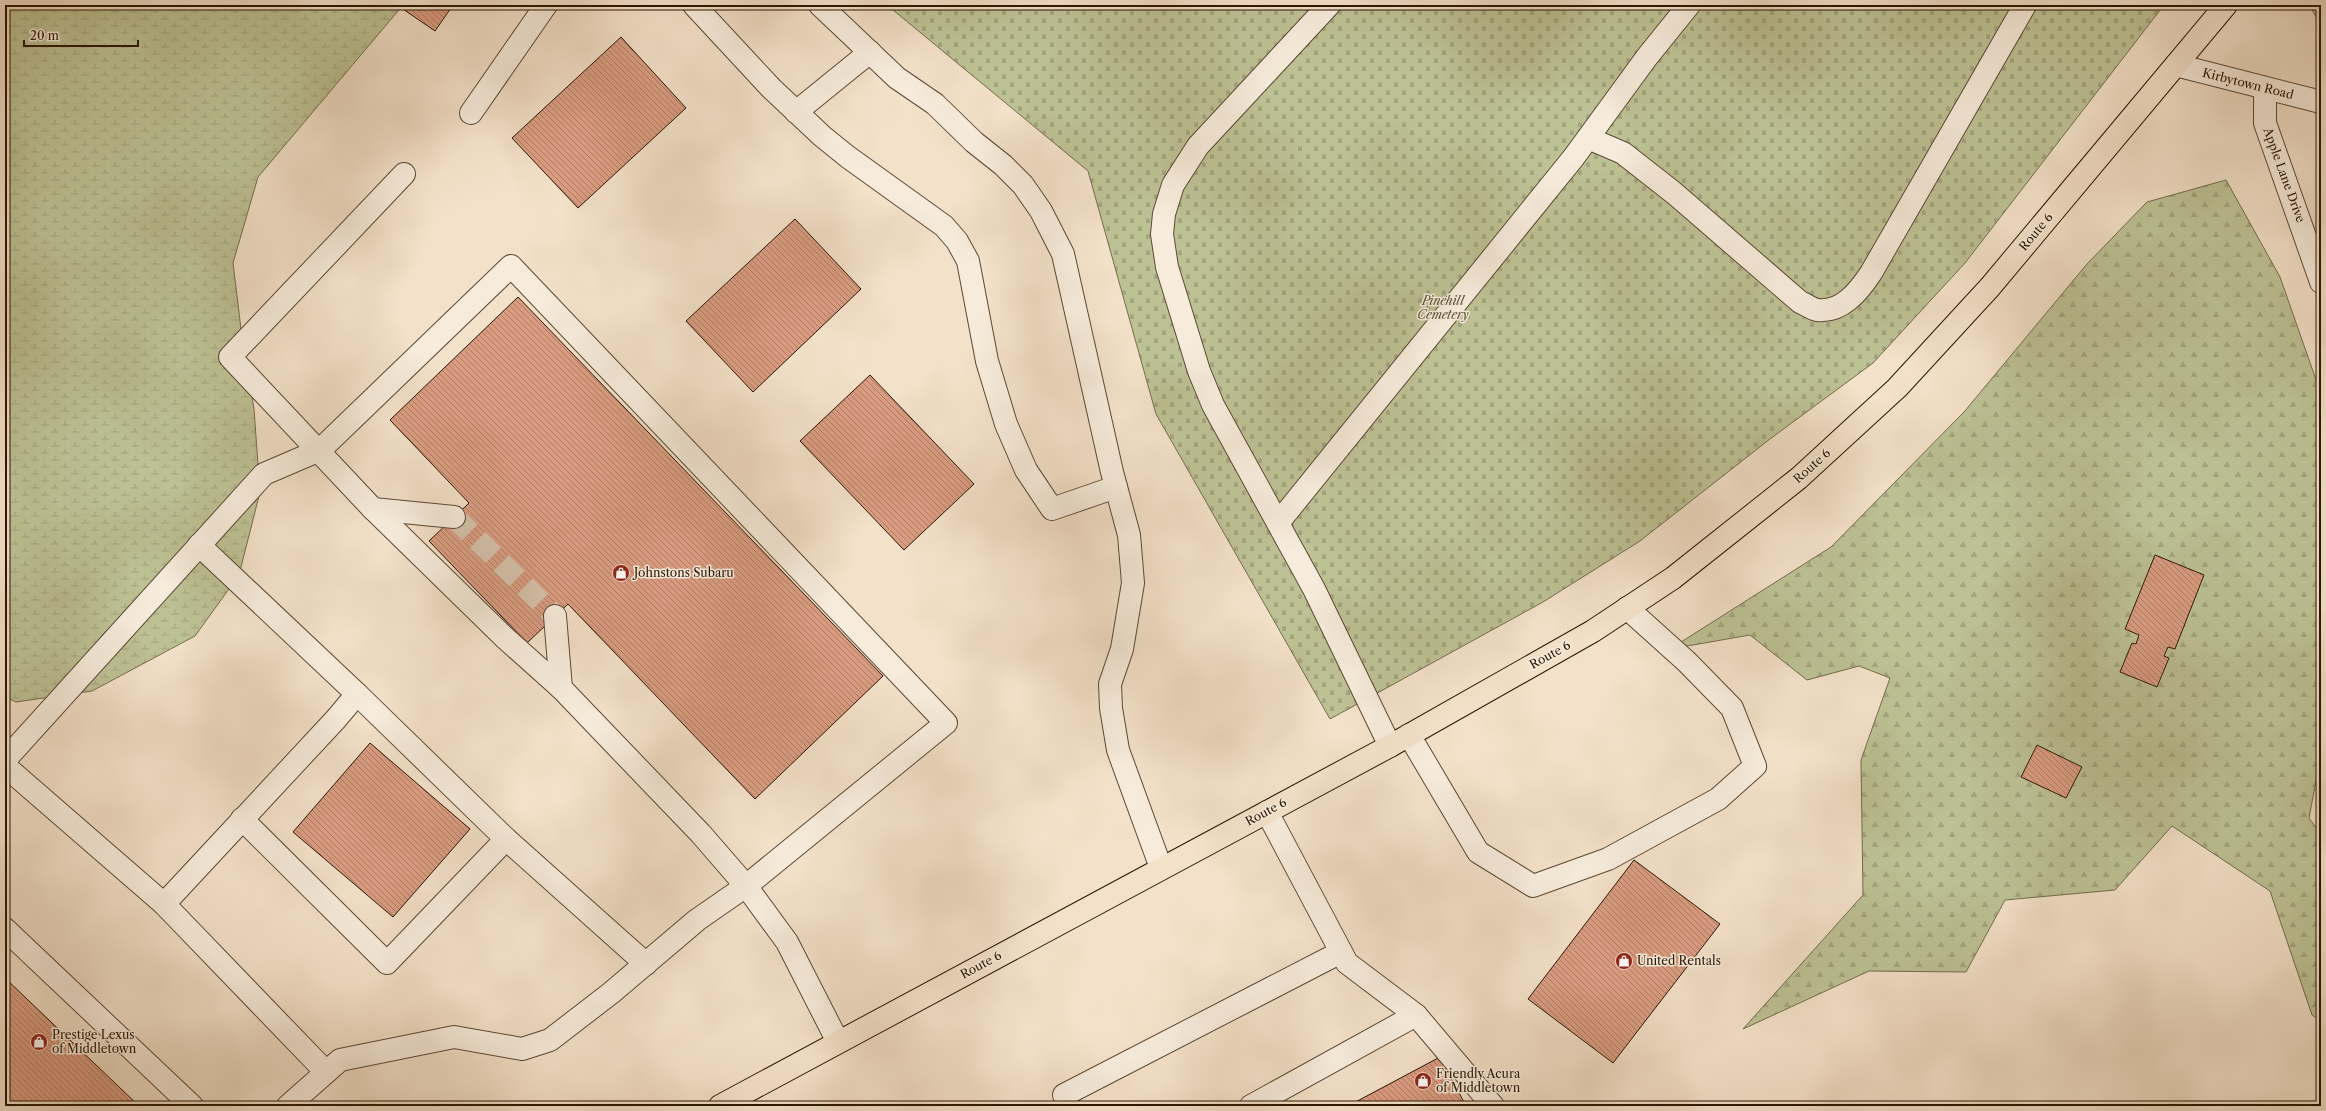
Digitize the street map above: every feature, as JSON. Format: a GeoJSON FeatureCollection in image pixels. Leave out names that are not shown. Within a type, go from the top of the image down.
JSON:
{"type":"FeatureCollection","features":[{"type":"Feature","properties":{"kind":"main road","name":"Route 6"},"geometry":{"type":"LineString","coordinates":[[722,1106],[838,1042],[1390,746],[1593,631],[1673,578],[1799,478],[1897,388],[1990,287],[2226,5]]}},
{"type":"Feature","properties":{"kind":"street"},"geometry":{"type":"LineString","coordinates":[[471,113],[546,5]]}},
{"type":"Feature","properties":{"kind":"street"},"geometry":{"type":"LineString","coordinates":[[694,5],[771,88],[796,112],[848,157],[944,226],[957,241],[968,261],[987,361],[1006,424],[1026,470],[1052,509],[1116,487]]}},
{"type":"Feature","properties":{"kind":"street"},"geometry":{"type":"LineString","coordinates":[[820,5],[897,78],[935,104],[974,142],[1003,165],[1023,185],[1041,211],[1063,254],[1116,487],[1129,535],[1133,583],[1122,649],[1110,684],[1111,708],[1118,750],[1161,868]]}},
{"type":"Feature","properties":{"kind":"street"},"geometry":{"type":"LineString","coordinates":[[1329,5],[1198,146],[1173,185],[1164,214],[1162,234],[1167,267],[1199,371],[1213,404],[1314,589],[1390,746]]}},
{"type":"Feature","properties":{"kind":"street"},"geometry":{"type":"LineString","coordinates":[[1278,523],[1463,296],[1588,138],[1647,57],[1690,5]]}},
{"type":"Feature","properties":{"kind":"street"},"geometry":{"type":"LineString","coordinates":[[1588,138],[1629,158],[1674,193],[1800,302],[1817,310],[1833,308],[1856,295],[1871,273],[2025,5]]}},
{"type":"Feature","properties":{"kind":"street"},"geometry":{"type":"LineString","coordinates":[[796,112],[870,52]]}},
{"type":"Feature","properties":{"kind":"street","name":"Kirbytown Road"},"geometry":{"type":"LineString","coordinates":[[2176,65],[2265,89],[2321,102]]}},
{"type":"Feature","properties":{"kind":"street","name":"Apple Lane Drive"},"geometry":{"type":"LineString","coordinates":[[2265,89],[2265,123],[2321,282]]}},
{"type":"Feature","properties":{"kind":"street"},"geometry":{"type":"LineString","coordinates":[[404,174],[230,357],[320,450],[373,509],[504,637],[561,688],[701,834],[746,886],[787,942],[838,1042]]}},
{"type":"Feature","properties":{"kind":"street"},"geometry":{"type":"LineString","coordinates":[[5,760],[264,474],[320,450],[511,266],[946,723],[746,886],[697,920],[646,964],[550,1040],[522,1049],[454,1037],[340,1060],[288,1106]]}},
{"type":"Feature","properties":{"kind":"street"},"geometry":{"type":"LineString","coordinates":[[373,509],[454,517]]}},
{"type":"Feature","properties":{"kind":"street"},"geometry":{"type":"LineString","coordinates":[[199,545],[357,694],[506,840],[646,964]]}},
{"type":"Feature","properties":{"kind":"street"},"geometry":{"type":"LineString","coordinates":[[1409,735],[1478,852],[1533,886],[1608,859],[1718,799],[1755,766],[1732,708],[1687,662],[1627,608]]}},
{"type":"Feature","properties":{"kind":"street"},"geometry":{"type":"LineString","coordinates":[[555,616],[561,688]]}},
{"type":"Feature","properties":{"kind":"street"},"geometry":{"type":"LineString","coordinates":[[164,904],[357,694]]}},
{"type":"Feature","properties":{"kind":"street"},"geometry":{"type":"LineString","coordinates":[[5,766],[164,904],[326,1072]]}},
{"type":"Feature","properties":{"kind":"street"},"geometry":{"type":"LineString","coordinates":[[1266,812],[1347,963],[1416,1015],[1493,1106]]}},
{"type":"Feature","properties":{"kind":"street"},"geometry":{"type":"LineString","coordinates":[[242,819],[387,963],[506,840]]}},
{"type":"Feature","properties":{"kind":"street"},"geometry":{"type":"LineString","coordinates":[[5,929],[192,1106]]}},
{"type":"Feature","properties":{"kind":"street"},"geometry":{"type":"LineString","coordinates":[[1064,1095],[1341,952]]}},
{"type":"Feature","properties":{"kind":"street"},"geometry":{"type":"LineString","coordinates":[[1251,1106],[1416,1015]]}},
{"type":"Feature","properties":{"kind":"green space"},"geometry":{"type":"Polygon","coordinates":[[[5,5],[403,5],[258,177],[233,263],[241,329],[254,409],[260,492],[239,575],[195,636],[92,691],[16,702],[5,697],[5,5]]]}},
{"type":"Feature","properties":{"kind":"green space","name":"Pinehill Cemetery"},"geometry":{"type":"Polygon","coordinates":[[[887,5],[2164,5],[1965,263],[1873,363],[1770,439],[1640,541],[1543,602],[1330,719],[1156,414],[1088,171],[887,5]]]}},
{"type":"Feature","properties":{"kind":"green space"},"geometry":{"type":"Polygon","coordinates":[[[2309,5],[2321,5],[2321,25],[2309,5]]]}},
{"type":"Feature","properties":{"kind":"green space"},"geometry":{"type":"Polygon","coordinates":[[[2226,180],[2280,277],[2321,394],[2321,755],[2309,818],[2321,834],[2321,1021],[2312,1015],[2270,891],[2172,826],[2115,890],[2005,900],[1966,972],[1869,971],[1743,1029],[1863,895],[1861,760],[1890,678],[1859,666],[1807,680],[1750,635],[1670,649],[1831,547],[1964,412],[2087,264],[2147,202],[2226,180]]]}},
{"type":"Feature","properties":{"kind":"building"},"geometry":{"type":"Polygon","coordinates":[[[397,5],[453,5],[435,31],[397,5]]]}},
{"type":"Feature","properties":{"kind":"building"},"geometry":{"type":"Polygon","coordinates":[[[621,37],[686,108],[578,208],[512,138],[621,37]]]}},
{"type":"Feature","properties":{"kind":"building"},"geometry":{"type":"Polygon","coordinates":[[[795,219],[861,289],[753,392],[686,321],[795,219]]]}},
{"type":"Feature","properties":{"kind":"building","name":"Johnstons Subaru"},"geometry":{"type":"Polygon","coordinates":[[[518,297],[883,676],[755,799],[568,604],[527,643],[429,541],[469,503],[390,420],[518,297]]]}},
{"type":"Feature","properties":{"kind":"building"},"geometry":{"type":"Polygon","coordinates":[[[870,375],[974,484],[904,550],[800,441],[870,375]]]}},
{"type":"Feature","properties":{"kind":"building"},"geometry":{"type":"Polygon","coordinates":[[[2155,555],[2204,575],[2175,649],[2168,647],[2164,656],[2169,658],[2157,687],[2120,672],[2132,643],[2136,644],[2139,635],[2125,629],[2155,555]]]}},
{"type":"Feature","properties":{"kind":"building"},"geometry":{"type":"Polygon","coordinates":[[[370,743],[470,829],[393,917],[293,832],[370,743]]]}},
{"type":"Feature","properties":{"kind":"building"},"geometry":{"type":"Polygon","coordinates":[[[2037,745],[2082,767],[2066,798],[2021,777],[2037,745]]]}},
{"type":"Feature","properties":{"kind":"building","name":"United Rentals"},"geometry":{"type":"Polygon","coordinates":[[[1634,860],[1720,924],[1613,1063],[1528,999],[1634,860]]]}},
{"type":"Feature","properties":{"kind":"building","name":"Prestige Lexus of Middletown"},"geometry":{"type":"Polygon","coordinates":[[[5,978],[139,1106],[5,1106],[5,978]]]}},
{"type":"Feature","properties":{"kind":"building","name":"Friendly Acura of Middletown"},"geometry":{"type":"Polygon","coordinates":[[[1440,1057],[1466,1106],[1348,1106],[1440,1057]]]}},
{"type":"Feature","properties":{"kind":"tunnel"},"geometry":{"type":"LineString","coordinates":[[454,517],[555,616]]}},
{"type":"Feature","properties":{"kind":"place","name":"Johnstons Subaru"},"geometry":{"type":"Point","coordinates":[621,573]}},
{"type":"Feature","properties":{"kind":"place","name":"United Rentals"},"geometry":{"type":"Point","coordinates":[1624,961]}},
{"type":"Feature","properties":{"kind":"place","name":"Prestige Lexus of Middletown"},"geometry":{"type":"Point","coordinates":[39,1042]}},
{"type":"Feature","properties":{"kind":"place","name":"Friendly Acura of Middletown"},"geometry":{"type":"Point","coordinates":[1423,1081]}}]}
